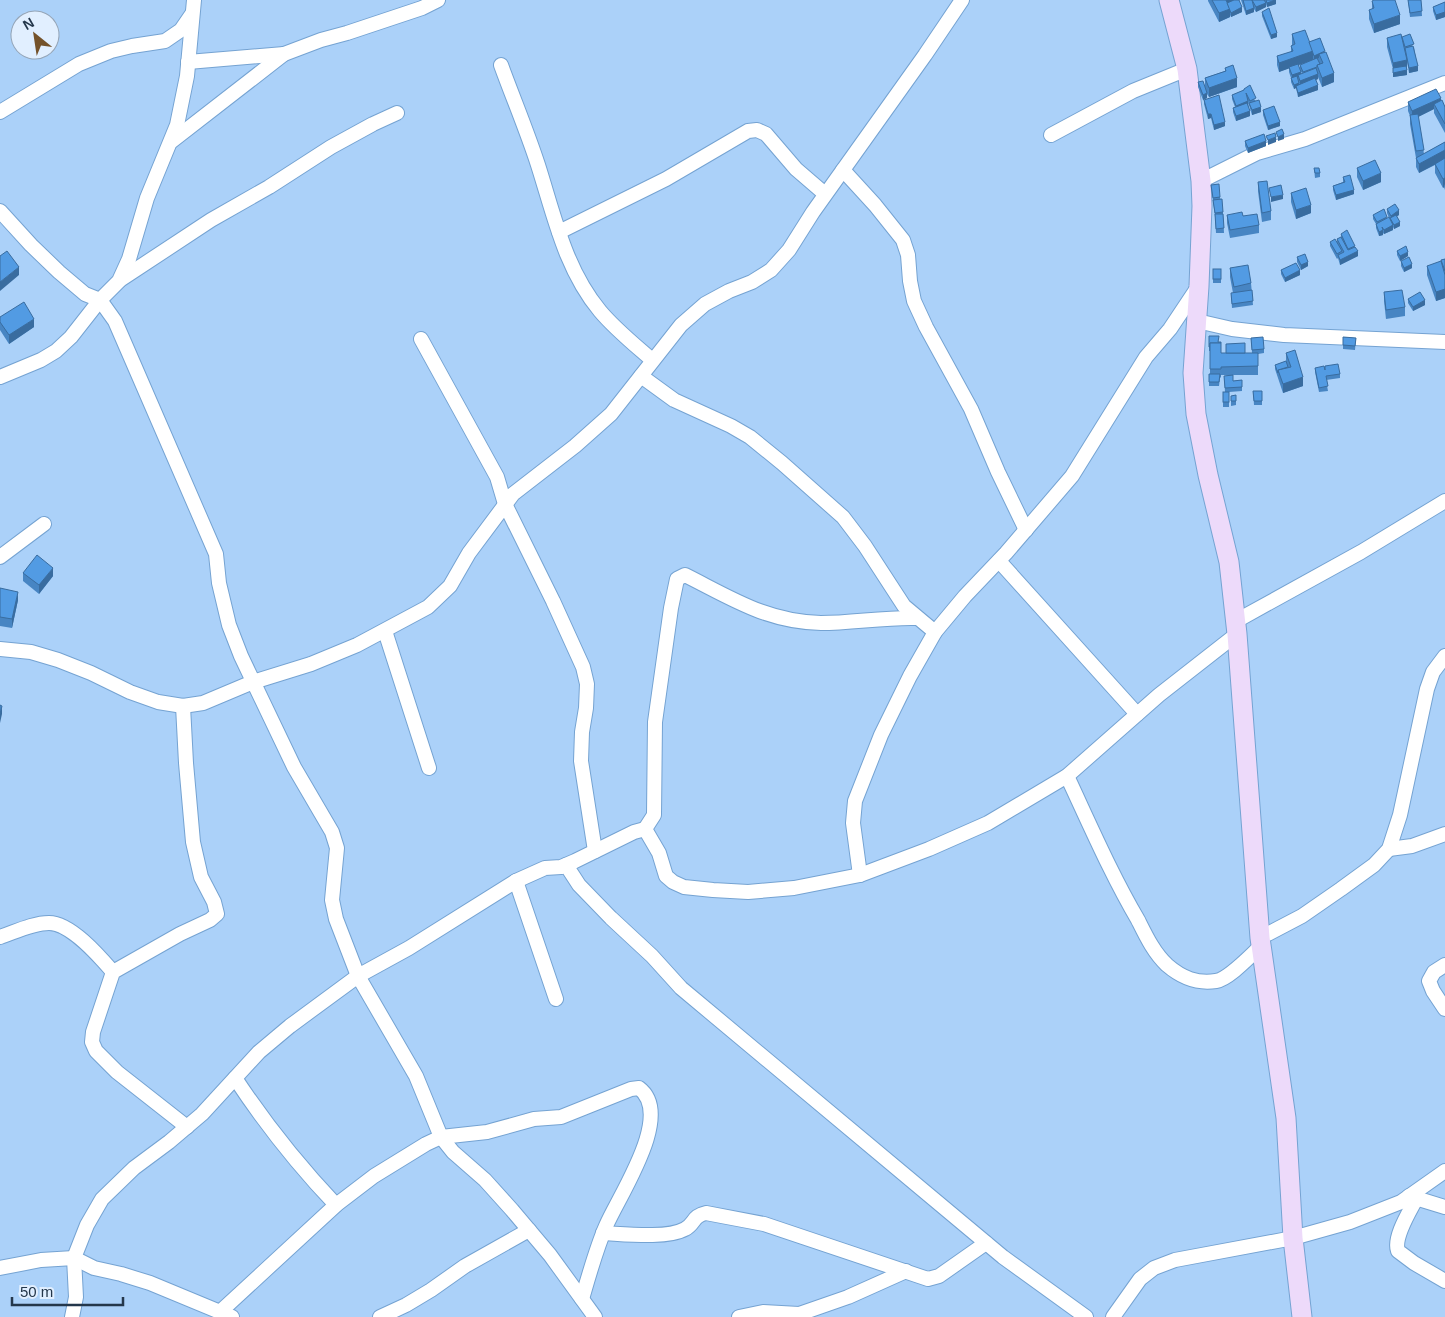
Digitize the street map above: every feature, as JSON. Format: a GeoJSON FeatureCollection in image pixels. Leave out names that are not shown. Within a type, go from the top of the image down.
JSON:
{"type":"FeatureCollection","features":[{"type":"Feature","properties":{"kind":"street"},"geometry":{"type":"LineString","coordinates":[[171,141],[284,54],[321,40],[422,8],[438,0]]}},
{"type":"Feature","properties":{"kind":"street"},"geometry":{"type":"LineString","coordinates":[[0,648],[31,652],[58,660],[91,673],[130,692],[158,702],[183,706],[203,703],[252,682],[311,664],[385,631],[428,607],[450,586],[469,553],[505,504],[526,484],[575,446],[611,414],[681,325],[705,304],[729,291],[752,282],[771,270],[789,250],[825,194],[925,55],[962,0]]}},
{"type":"Feature","properties":{"kind":"street"},"geometry":{"type":"LineString","coordinates":[[1169,0],[1187,69],[1201,181],[1199,286],[1193,373],[1196,414],[1208,475],[1229,562],[1239,659],[1260,942],[1286,1118],[1293,1238],[1302,1317]]}},
{"type":"Feature","properties":{"kind":"street"},"geometry":{"type":"LineString","coordinates":[[0,112],[79,64],[111,51],[165,41],[181,30],[193,7]]}},
{"type":"Feature","properties":{"kind":"street"},"geometry":{"type":"LineString","coordinates":[[119,281],[129,260],[148,198],[177,125],[187,76],[193,7]]}},
{"type":"Feature","properties":{"kind":"street"},"geometry":{"type":"LineString","coordinates":[[165,41],[188,59],[284,54]]}},
{"type":"Feature","properties":{"kind":"street"},"geometry":{"type":"LineString","coordinates":[[501,65],[538,164],[565,253],[584,288],[599,310],[652,360]]}},
{"type":"Feature","properties":{"kind":"street"},"geometry":{"type":"LineString","coordinates":[[1051,135],[1133,90],[1187,69]]}},
{"type":"Feature","properties":{"kind":"street"},"geometry":{"type":"LineString","coordinates":[[1201,181],[1257,153],[1313,136],[1445,83]]}},
{"type":"Feature","properties":{"kind":"street"},"geometry":{"type":"LineString","coordinates":[[0,377],[41,360],[56,351],[71,337],[100,300],[119,281],[212,220],[269,187],[331,147],[397,113]]}},
{"type":"Feature","properties":{"kind":"street"},"geometry":{"type":"LineString","coordinates":[[558,232],[666,179],[748,131],[758,130],[766,134],[796,169],[825,194]]}},
{"type":"Feature","properties":{"kind":"street"},"geometry":{"type":"LineString","coordinates":[[842,170],[875,205],[903,240],[908,255],[914,301],[971,409],[1026,530]]}},
{"type":"Feature","properties":{"kind":"street"},"geometry":{"type":"LineString","coordinates":[[0,211],[59,272],[85,294],[100,300],[118,327],[216,554],[218,583],[228,625],[252,682],[294,767],[332,832],[337,848],[332,900],[336,919],[358,976],[416,1076],[441,1137],[452,1152],[485,1180],[529,1230],[550,1255],[595,1317]]}},
{"type":"Feature","properties":{"kind":"street"},"geometry":{"type":"LineString","coordinates":[[860,875],[853,823],[855,801],[881,735],[910,676],[935,632],[1072,476],[1146,357],[1170,329],[1199,286]]}},
{"type":"Feature","properties":{"kind":"street"},"geometry":{"type":"LineString","coordinates":[[1197,321],[1232,329],[1284,335],[1445,342]]}},
{"type":"Feature","properties":{"kind":"street"},"geometry":{"type":"LineString","coordinates":[[420,339],[497,477],[505,504],[557,609],[583,667],[587,684],[581,761],[595,851]]}},
{"type":"Feature","properties":{"kind":"street"},"geometry":{"type":"LineString","coordinates":[[641,376],[674,400],[750,436],[782,463],[843,517],[865,546],[904,606],[935,632]]}},
{"type":"Feature","properties":{"kind":"street"},"geometry":{"type":"LineString","coordinates":[[645,829],[659,853],[666,876],[673,882],[684,886],[713,890],[748,892],[794,888],[860,875],[929,849],[988,823],[1067,776],[1136,714],[1215,651],[1236,628],[1445,501]]}},
{"type":"Feature","properties":{"kind":"street"},"geometry":{"type":"LineString","coordinates":[[0,557],[44,524]]}},
{"type":"Feature","properties":{"kind":"street"},"geometry":{"type":"LineString","coordinates":[[998,561],[1136,714]]}},
{"type":"Feature","properties":{"kind":"street"},"geometry":{"type":"LineString","coordinates":[[72,1317],[76,1297],[74,1258],[87,1225],[102,1199],[134,1168],[187,1127],[259,1052],[290,1026],[358,976],[409,948],[516,882],[545,868],[561,867],[634,832],[645,829],[654,815],[655,722],[671,608],[677,579],[680,576],[684,575],[755,611],[783,619],[819,623],[917,618]]}},
{"type":"Feature","properties":{"kind":"street"},"geometry":{"type":"LineString","coordinates":[[385,631],[429,768]]}},
{"type":"Feature","properties":{"kind":"street"},"geometry":{"type":"LineString","coordinates":[[1215,651],[1239,659]]}},
{"type":"Feature","properties":{"kind":"street"},"geometry":{"type":"LineString","coordinates":[[1067,776],[1122,892],[1156,952],[1176,972],[1197,982],[1218,981],[1231,973],[1260,942],[1302,916],[1374,865],[1389,849],[1400,815],[1427,689],[1433,672],[1445,656]]}},
{"type":"Feature","properties":{"kind":"street"},"geometry":{"type":"LineString","coordinates":[[183,706],[193,842],[201,877],[214,902],[217,914],[210,920],[180,934],[113,972],[93,1032],[92,1042],[96,1051],[117,1072],[187,1127]]}},
{"type":"Feature","properties":{"kind":"street"},"geometry":{"type":"LineString","coordinates":[[1389,849],[1412,846],[1445,834]]}},
{"type":"Feature","properties":{"kind":"street"},"geometry":{"type":"LineString","coordinates":[[566,864],[578,885],[652,956],[681,988],[986,1244],[1086,1317]]}},
{"type":"Feature","properties":{"kind":"street"},"geometry":{"type":"LineString","coordinates":[[516,882],[534,930],[556,999]]}},
{"type":"Feature","properties":{"kind":"street"},"geometry":{"type":"LineString","coordinates":[[0,937],[49,923],[62,926],[98,953],[113,972]]}},
{"type":"Feature","properties":{"kind":"street"},"geometry":{"type":"LineString","coordinates":[[1445,965],[1434,972],[1429,981],[1445,1010]]}},
{"type":"Feature","properties":{"kind":"street"},"geometry":{"type":"LineString","coordinates":[[235,1078],[282,1145],[336,1205]]}},
{"type":"Feature","properties":{"kind":"street"},"geometry":{"type":"LineString","coordinates":[[0,1268],[41,1260],[74,1258],[94,1268],[150,1283],[226,1314],[336,1205],[380,1172],[426,1144],[441,1137],[486,1132],[534,1119],[561,1117],[631,1089],[639,1088],[647,1098],[650,1107],[649,1127],[644,1149],[603,1233],[582,1299]]}},
{"type":"Feature","properties":{"kind":"street"},"geometry":{"type":"LineString","coordinates":[[1113,1317],[1140,1279],[1154,1268],[1175,1260],[1293,1238],[1350,1222],[1413,1198],[1445,1172]]}},
{"type":"Feature","properties":{"kind":"street"},"geometry":{"type":"LineString","coordinates":[[1413,1198],[1445,1207]]}},
{"type":"Feature","properties":{"kind":"street"},"geometry":{"type":"LineString","coordinates":[[1413,1198],[1397,1243],[1398,1251],[1414,1263],[1445,1281]]}},
{"type":"Feature","properties":{"kind":"street"},"geometry":{"type":"LineString","coordinates":[[603,1233],[646,1235],[675,1232],[686,1228],[698,1214],[706,1213],[764,1224],[928,1278],[939,1276],[986,1244]]}},
{"type":"Feature","properties":{"kind":"street"},"geometry":{"type":"LineString","coordinates":[[380,1317],[406,1305],[465,1266],[529,1230]]}},
{"type":"Feature","properties":{"kind":"street"},"geometry":{"type":"LineString","coordinates":[[739,1317],[763,1312],[800,1314],[848,1297],[906,1271]]}},
{"type":"Feature","properties":{"kind":"building"},"geometry":{"type":"Polygon","coordinates":[[[1212,0],[1226,0],[1230,9],[1219,13],[1212,0]]]}},
{"type":"Feature","properties":{"kind":"building"},"geometry":{"type":"Polygon","coordinates":[[[1239,0],[1242,7],[1231,13],[1227,3],[1239,0]]]}},
{"type":"Feature","properties":{"kind":"building"},"geometry":{"type":"Polygon","coordinates":[[[1243,0],[1252,0],[1254,8],[1246,11],[1243,0]]]}},
{"type":"Feature","properties":{"kind":"building"},"geometry":{"type":"Polygon","coordinates":[[[1252,0],[1264,0],[1266,3],[1256,7],[1252,0]]]}},
{"type":"Feature","properties":{"kind":"building"},"geometry":{"type":"Polygon","coordinates":[[[1395,0],[1400,15],[1374,24],[1369,10],[1374,8],[1372,1],[1395,0]]]}},
{"type":"Feature","properties":{"kind":"building"},"geometry":{"type":"Polygon","coordinates":[[[1408,0],[1421,0],[1422,11],[1410,13],[1408,0]]]}},
{"type":"Feature","properties":{"kind":"building"},"geometry":{"type":"Polygon","coordinates":[[[1445,2],[1445,12],[1436,15],[1433,7],[1445,2]]]}},
{"type":"Feature","properties":{"kind":"building"},"geometry":{"type":"Polygon","coordinates":[[[1269,8],[1277,33],[1271,35],[1262,12],[1269,8]]]}},
{"type":"Feature","properties":{"kind":"building"},"geometry":{"type":"Polygon","coordinates":[[[1305,30],[1313,51],[1279,63],[1277,56],[1293,51],[1291,46],[1295,44],[1292,34],[1305,30]]]}},
{"type":"Feature","properties":{"kind":"building"},"geometry":{"type":"Polygon","coordinates":[[[1401,34],[1407,60],[1393,63],[1387,38],[1401,34]]]}},
{"type":"Feature","properties":{"kind":"building"},"geometry":{"type":"Polygon","coordinates":[[[1410,34],[1414,44],[1405,47],[1402,37],[1410,34]]]}},
{"type":"Feature","properties":{"kind":"building"},"geometry":{"type":"Polygon","coordinates":[[[1320,38],[1325,51],[1314,56],[1309,42],[1320,38]]]}},
{"type":"Feature","properties":{"kind":"building"},"geometry":{"type":"Polygon","coordinates":[[[1413,46],[1418,66],[1409,68],[1405,48],[1413,46]]]}},
{"type":"Feature","properties":{"kind":"building"},"geometry":{"type":"Polygon","coordinates":[[[1326,52],[1334,73],[1322,78],[1317,65],[1323,63],[1319,54],[1326,52]]]}},
{"type":"Feature","properties":{"kind":"building"},"geometry":{"type":"Polygon","coordinates":[[[1317,58],[1320,64],[1317,67],[1303,72],[1300,65],[1317,58]]]}},
{"type":"Feature","properties":{"kind":"building"},"geometry":{"type":"Polygon","coordinates":[[[1298,64],[1301,72],[1292,75],[1289,67],[1298,64]]]}},
{"type":"Feature","properties":{"kind":"building"},"geometry":{"type":"Polygon","coordinates":[[[1233,65],[1237,78],[1209,88],[1205,78],[1226,71],[1225,68],[1233,65]]]}},
{"type":"Feature","properties":{"kind":"building"},"geometry":{"type":"Polygon","coordinates":[[[1406,66],[1407,70],[1393,73],[1393,68],[1406,66]]]}},
{"type":"Feature","properties":{"kind":"building"},"geometry":{"type":"Polygon","coordinates":[[[1316,68],[1318,74],[1300,81],[1298,75],[1316,68]]]}},
{"type":"Feature","properties":{"kind":"building"},"geometry":{"type":"Polygon","coordinates":[[[1297,76],[1299,83],[1294,85],[1291,78],[1297,76]]]}},
{"type":"Feature","properties":{"kind":"building"},"geometry":{"type":"Polygon","coordinates":[[[1315,78],[1318,85],[1298,93],[1296,86],[1315,78]]]}},
{"type":"Feature","properties":{"kind":"building"},"geometry":{"type":"Polygon","coordinates":[[[1203,81],[1207,93],[1203,95],[1198,82],[1203,81]]]}},
{"type":"Feature","properties":{"kind":"building"},"geometry":{"type":"Polygon","coordinates":[[[1250,85],[1256,98],[1250,101],[1246,93],[1248,101],[1236,106],[1232,95],[1250,85]]]}},
{"type":"Feature","properties":{"kind":"building"},"geometry":{"type":"Polygon","coordinates":[[[1436,89],[1441,98],[1412,111],[1408,102],[1436,89]]]}},
{"type":"Feature","properties":{"kind":"building"},"geometry":{"type":"Polygon","coordinates":[[[1219,95],[1225,122],[1214,125],[1204,100],[1219,95]]]}},
{"type":"Feature","properties":{"kind":"building"},"geometry":{"type":"Polygon","coordinates":[[[1259,100],[1261,107],[1252,110],[1249,103],[1259,100]]]}},
{"type":"Feature","properties":{"kind":"building"},"geometry":{"type":"Polygon","coordinates":[[[1442,100],[1445,107],[1445,124],[1434,104],[1442,100]]]}},
{"type":"Feature","properties":{"kind":"building"},"geometry":{"type":"Polygon","coordinates":[[[1247,103],[1250,111],[1236,116],[1233,108],[1247,103]]]}},
{"type":"Feature","properties":{"kind":"building"},"geometry":{"type":"Polygon","coordinates":[[[1274,106],[1280,122],[1268,126],[1263,110],[1274,106]]]}},
{"type":"Feature","properties":{"kind":"building"},"geometry":{"type":"Polygon","coordinates":[[[1418,114],[1424,150],[1416,151],[1410,115],[1418,114]]]}},
{"type":"Feature","properties":{"kind":"building"},"geometry":{"type":"Polygon","coordinates":[[[1282,129],[1284,134],[1278,137],[1276,132],[1282,129]]]}},
{"type":"Feature","properties":{"kind":"building"},"geometry":{"type":"Polygon","coordinates":[[[1275,133],[1276,137],[1268,140],[1266,136],[1275,133]]]}},
{"type":"Feature","properties":{"kind":"building"},"geometry":{"type":"Polygon","coordinates":[[[1264,134],[1266,141],[1248,148],[1245,141],[1264,134]]]}},
{"type":"Feature","properties":{"kind":"building"},"geometry":{"type":"Polygon","coordinates":[[[1445,142],[1445,150],[1419,164],[1416,158],[1445,142]]]}},
{"type":"Feature","properties":{"kind":"building"},"geometry":{"type":"Polygon","coordinates":[[[1445,158],[1445,178],[1443,179],[1435,164],[1445,158]]]}},
{"type":"Feature","properties":{"kind":"building"},"geometry":{"type":"Polygon","coordinates":[[[1375,160],[1381,173],[1363,181],[1357,168],[1375,160]]]}},
{"type":"Feature","properties":{"kind":"building"},"geometry":{"type":"Polygon","coordinates":[[[1314,168],[1319,168],[1320,173],[1315,173],[1314,168]]]}},
{"type":"Feature","properties":{"kind":"building"},"geometry":{"type":"Polygon","coordinates":[[[1350,175],[1354,190],[1336,195],[1333,186],[1345,182],[1343,177],[1350,175]]]}},
{"type":"Feature","properties":{"kind":"building"},"geometry":{"type":"Polygon","coordinates":[[[1267,181],[1271,211],[1262,213],[1258,182],[1267,181]]]}},
{"type":"Feature","properties":{"kind":"building"},"geometry":{"type":"Polygon","coordinates":[[[1219,184],[1220,197],[1213,198],[1211,185],[1219,184]]]}},
{"type":"Feature","properties":{"kind":"building"},"geometry":{"type":"Polygon","coordinates":[[[1281,185],[1283,195],[1271,197],[1269,188],[1281,185]]]}},
{"type":"Feature","properties":{"kind":"building"},"geometry":{"type":"Polygon","coordinates":[[[1306,188],[1311,205],[1296,210],[1291,193],[1306,188]]]}},
{"type":"Feature","properties":{"kind":"building"},"geometry":{"type":"Polygon","coordinates":[[[1222,199],[1223,212],[1215,213],[1213,200],[1222,199]]]}},
{"type":"Feature","properties":{"kind":"building"},"geometry":{"type":"Polygon","coordinates":[[[1395,204],[1399,210],[1391,216],[1387,209],[1395,204]]]}},
{"type":"Feature","properties":{"kind":"building"},"geometry":{"type":"Polygon","coordinates":[[[1384,209],[1387,217],[1377,222],[1373,215],[1384,209]]]}},
{"type":"Feature","properties":{"kind":"building"},"geometry":{"type":"Polygon","coordinates":[[[1242,212],[1243,216],[1257,214],[1259,225],[1230,230],[1227,215],[1242,212]]]}},
{"type":"Feature","properties":{"kind":"building"},"geometry":{"type":"Polygon","coordinates":[[[1215,214],[1223,214],[1224,228],[1216,229],[1215,214]]]}},
{"type":"Feature","properties":{"kind":"building"},"geometry":{"type":"Polygon","coordinates":[[[1396,215],[1400,222],[1394,225],[1390,218],[1396,215]]]}},
{"type":"Feature","properties":{"kind":"building"},"geometry":{"type":"Polygon","coordinates":[[[1389,217],[1393,225],[1384,230],[1382,227],[1383,230],[1379,232],[1376,224],[1389,217]]]}},
{"type":"Feature","properties":{"kind":"building"},"geometry":{"type":"Polygon","coordinates":[[[1347,230],[1355,246],[1348,249],[1341,234],[1347,230]]]}},
{"type":"Feature","properties":{"kind":"building"},"geometry":{"type":"Polygon","coordinates":[[[1341,237],[1348,250],[1355,247],[1358,251],[1340,260],[1338,255],[1344,252],[1337,239],[1341,237]]]}},
{"type":"Feature","properties":{"kind":"building"},"geometry":{"type":"Polygon","coordinates":[[[1335,239],[1342,251],[1337,254],[1330,242],[1335,239]]]}},
{"type":"Feature","properties":{"kind":"building"},"geometry":{"type":"Polygon","coordinates":[[[1406,246],[1408,252],[1400,256],[1397,251],[1406,246]]]}},
{"type":"Feature","properties":{"kind":"building"},"geometry":{"type":"Polygon","coordinates":[[[7,251],[19,267],[0,282],[0,256],[7,251]]]}},
{"type":"Feature","properties":{"kind":"building"},"geometry":{"type":"Polygon","coordinates":[[[1305,254],[1308,262],[1301,265],[1297,257],[1305,254]]]}},
{"type":"Feature","properties":{"kind":"building"},"geometry":{"type":"Polygon","coordinates":[[[1409,257],[1412,264],[1404,268],[1401,261],[1409,257]]]}},
{"type":"Feature","properties":{"kind":"building"},"geometry":{"type":"Polygon","coordinates":[[[1445,259],[1445,271],[1441,260],[1445,259]]]}},
{"type":"Feature","properties":{"kind":"building"},"geometry":{"type":"Polygon","coordinates":[[[1441,261],[1445,275],[1445,289],[1436,292],[1427,266],[1441,261]]]}},
{"type":"Feature","properties":{"kind":"building"},"geometry":{"type":"Polygon","coordinates":[[[1296,263],[1300,270],[1285,278],[1281,270],[1296,263]]]}},
{"type":"Feature","properties":{"kind":"building"},"geometry":{"type":"Polygon","coordinates":[[[1248,265],[1251,283],[1234,287],[1230,268],[1248,265]]]}},
{"type":"Feature","properties":{"kind":"building"},"geometry":{"type":"Polygon","coordinates":[[[1213,269],[1221,269],[1221,279],[1213,279],[1213,269]]]}},
{"type":"Feature","properties":{"kind":"building"},"geometry":{"type":"Polygon","coordinates":[[[1252,290],[1253,301],[1232,304],[1231,293],[1252,290]]]}},
{"type":"Feature","properties":{"kind":"building"},"geometry":{"type":"Polygon","coordinates":[[[1402,290],[1405,307],[1386,310],[1384,292],[1402,290]]]}},
{"type":"Feature","properties":{"kind":"building"},"geometry":{"type":"Polygon","coordinates":[[[1420,292],[1425,300],[1413,307],[1408,299],[1420,292]]]}},
{"type":"Feature","properties":{"kind":"building"},"geometry":{"type":"Polygon","coordinates":[[[24,302],[34,319],[9,335],[0,322],[0,317],[24,302]]]}},
{"type":"Feature","properties":{"kind":"building"},"geometry":{"type":"Polygon","coordinates":[[[1209,336],[1219,336],[1218,342],[1221,343],[1210,343],[1209,347],[1209,336]]]}},
{"type":"Feature","properties":{"kind":"building"},"geometry":{"type":"Polygon","coordinates":[[[1263,337],[1264,349],[1252,350],[1251,338],[1263,337]]]}},
{"type":"Feature","properties":{"kind":"building"},"geometry":{"type":"Polygon","coordinates":[[[1343,337],[1356,338],[1355,346],[1343,345],[1343,337]]]}},
{"type":"Feature","properties":{"kind":"building"},"geometry":{"type":"Polygon","coordinates":[[[1210,343],[1221,343],[1221,353],[1258,353],[1258,366],[1210,369],[1210,343]]]}},
{"type":"Feature","properties":{"kind":"building"},"geometry":{"type":"Polygon","coordinates":[[[1245,343],[1245,353],[1226,353],[1226,344],[1245,343]]]}},
{"type":"Feature","properties":{"kind":"building"},"geometry":{"type":"Polygon","coordinates":[[[1295,350],[1303,377],[1283,384],[1278,370],[1291,367],[1286,353],[1295,350]]]}},
{"type":"Feature","properties":{"kind":"building"},"geometry":{"type":"Polygon","coordinates":[[[1286,361],[1288,367],[1278,370],[1278,373],[1275,365],[1286,361]]]}},
{"type":"Feature","properties":{"kind":"building"},"geometry":{"type":"Polygon","coordinates":[[[1338,364],[1340,374],[1326,376],[1328,386],[1319,388],[1315,368],[1324,366],[1325,370],[1325,366],[1338,364]]]}},
{"type":"Feature","properties":{"kind":"building"},"geometry":{"type":"Polygon","coordinates":[[[1209,374],[1220,374],[1219,382],[1209,382],[1209,374]]]}},
{"type":"Feature","properties":{"kind":"building"},"geometry":{"type":"Polygon","coordinates":[[[1233,375],[1233,381],[1242,380],[1242,387],[1225,388],[1224,376],[1233,375]]]}},
{"type":"Feature","properties":{"kind":"building"},"geometry":{"type":"Polygon","coordinates":[[[1253,391],[1262,391],[1262,401],[1254,401],[1253,391]]]}},
{"type":"Feature","properties":{"kind":"building"},"geometry":{"type":"Polygon","coordinates":[[[1223,392],[1229,392],[1229,402],[1223,402],[1223,392]]]}},
{"type":"Feature","properties":{"kind":"building"},"geometry":{"type":"Polygon","coordinates":[[[1236,395],[1236,401],[1231,401],[1231,396],[1236,395]]]}},
{"type":"Feature","properties":{"kind":"building"},"geometry":{"type":"Polygon","coordinates":[[[37,555],[53,568],[39,585],[23,573],[37,555]]]}},
{"type":"Feature","properties":{"kind":"building"},"geometry":{"type":"Polygon","coordinates":[[[0,588],[18,592],[12,619],[0,617],[0,588]]]}}]}
